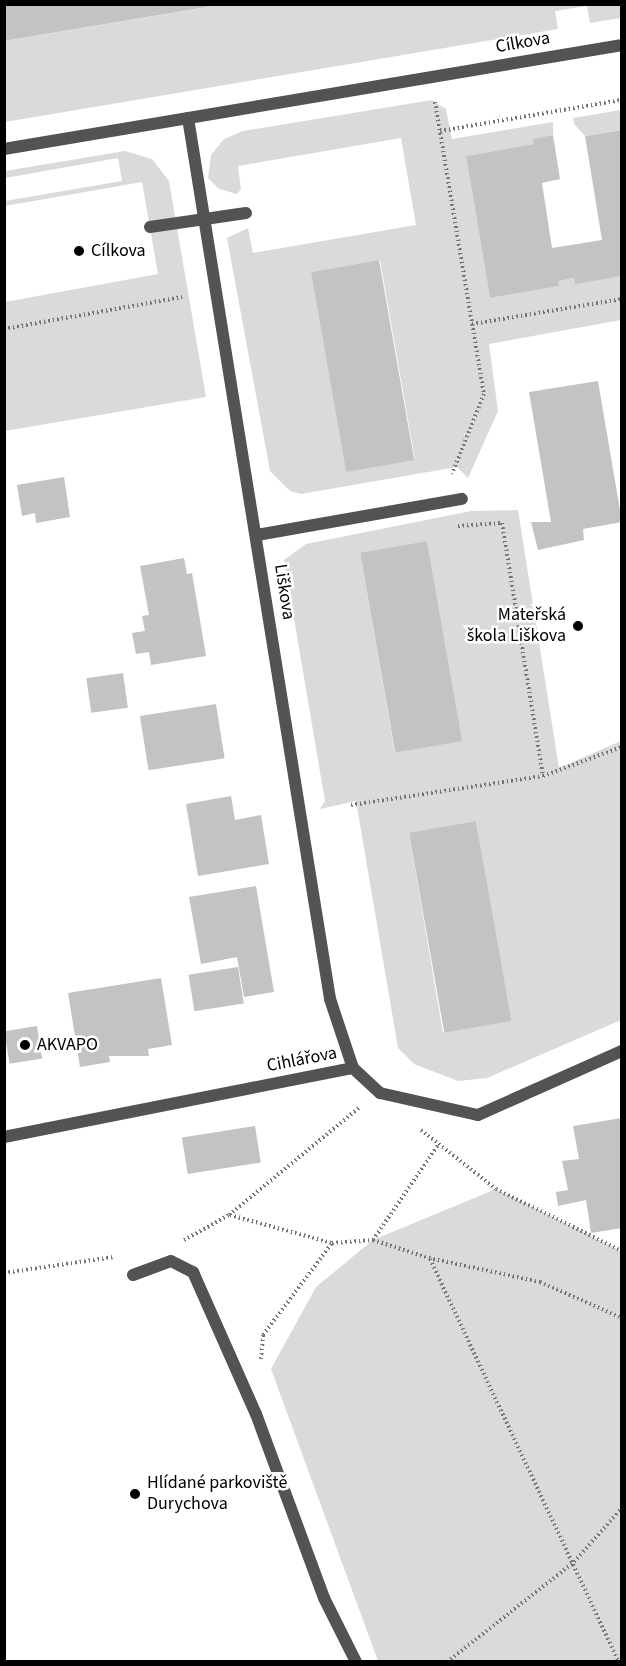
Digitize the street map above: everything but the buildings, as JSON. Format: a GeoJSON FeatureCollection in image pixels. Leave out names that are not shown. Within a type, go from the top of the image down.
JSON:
{"type":"FeatureCollection","features":[{"type":"Feature","properties":{"kind":"street","name":"Cílkova"},"geometry":{"type":"LineString","coordinates":[[4,149],[621,45]]}},
{"type":"Feature","properties":{"kind":"street","name":"Liškova"},"geometry":{"type":"LineString","coordinates":[[188,118],[330,999],[353,1068]]}},
{"type":"Feature","properties":{"kind":"street"},"geometry":{"type":"LineString","coordinates":[[150,227],[246,213]]}},
{"type":"Feature","properties":{"kind":"street"},"geometry":{"type":"LineString","coordinates":[[257,535],[458,500]]}},
{"type":"Feature","properties":{"kind":"street"},"geometry":{"type":"LineString","coordinates":[[380,1093],[478,1115],[621,1051]]}},
{"type":"Feature","properties":{"kind":"street","name":"Cihlářova"},"geometry":{"type":"LineString","coordinates":[[4,1137],[353,1068],[380,1093]]}},
{"type":"Feature","properties":{"kind":"street"},"geometry":{"type":"LineString","coordinates":[[133,1275],[171,1261],[193,1272],[256,1414],[324,1598],[356,1662]]}},
{"type":"Feature","properties":{"kind":"path"},"geometry":{"type":"LineString","coordinates":[[431,77],[484,394],[450,480],[458,500],[458,529],[502,523],[543,776]]}},
{"type":"Feature","properties":{"kind":"path"},"geometry":{"type":"LineString","coordinates":[[440,131],[621,100]]}},
{"type":"Feature","properties":{"kind":"path"},"geometry":{"type":"LineString","coordinates":[[4,329],[182,297]]}},
{"type":"Feature","properties":{"kind":"path"},"geometry":{"type":"LineString","coordinates":[[472,324],[621,298]]}},
{"type":"Feature","properties":{"kind":"path"},"geometry":{"type":"LineString","coordinates":[[351,805],[543,776],[621,747]]}},
{"type":"Feature","properties":{"kind":"path"},"geometry":{"type":"LineString","coordinates":[[175,1245],[229,1215],[334,1125],[380,1093]]}},
{"type":"Feature","properties":{"kind":"path"},"geometry":{"type":"LineString","coordinates":[[413,1123],[496,1189],[621,1251]]}},
{"type":"Feature","properties":{"kind":"path"},"geometry":{"type":"LineString","coordinates":[[373,1240],[438,1145]]}},
{"type":"Feature","properties":{"kind":"path"},"geometry":{"type":"LineString","coordinates":[[229,1215],[332,1243],[373,1240],[429,1258],[540,1282],[621,1318]]}},
{"type":"Feature","properties":{"kind":"path"},"geometry":{"type":"LineString","coordinates":[[260,1369],[263,1335],[332,1243]]}},
{"type":"Feature","properties":{"kind":"path"},"geometry":{"type":"LineString","coordinates":[[4,1273],[120,1257]]}},
{"type":"Feature","properties":{"kind":"path"},"geometry":{"type":"LineString","coordinates":[[429,1258],[574,1562],[619,1662]]}},
{"type":"Feature","properties":{"kind":"path"},"geometry":{"type":"LineString","coordinates":[[447,1662],[574,1562],[621,1508]]}},
{"type":"Feature","properties":{"kind":"shaded area"},"geometry":{"type":"Polygon","coordinates":[[[220,5],[621,5],[621,18],[590,23],[587,6],[555,11],[558,29],[5,122],[5,41],[220,5]]]}},
{"type":"Feature","properties":{"kind":"shaded area"},"geometry":{"type":"Polygon","coordinates":[[[432,100],[446,109],[452,139],[553,122],[553,135],[533,139],[534,144],[466,156],[490,298],[558,286],[558,281],[574,278],[575,283],[621,276],[621,320],[489,344],[498,411],[468,478],[457,467],[301,494],[290,491],[270,471],[227,238],[248,228],[253,253],[416,225],[401,138],[238,166],[241,189],[237,194],[219,189],[208,178],[211,155],[224,139],[243,131],[432,100]],[[380,260],[311,272],[415,460],[380,260]]]}},
{"type":"Feature","properties":{"kind":"shaded area"},"geometry":{"type":"Polygon","coordinates":[[[621,110],[621,130],[585,136],[574,124],[573,118],[621,110]]]}},
{"type":"Feature","properties":{"kind":"shaded area"},"geometry":{"type":"Polygon","coordinates":[[[125,151],[152,159],[169,181],[206,397],[5,431],[5,302],[158,274],[142,182],[5,206],[5,201],[122,181],[118,158],[5,178],[5,171],[125,151]]]}},
{"type":"Feature","properties":{"kind":"shaded area"},"geometry":{"type":"Polygon","coordinates":[[[518,510],[559,768],[621,741],[621,1020],[487,1078],[458,1081],[414,1064],[398,1048],[356,801],[320,809],[325,801],[284,560],[306,544],[471,511],[518,510]],[[427,541],[360,553],[395,753],[462,740],[427,541]],[[476,821],[409,833],[443,1033],[510,1021],[476,821]]]}},
{"type":"Feature","properties":{"kind":"shaded area"},"geometry":{"type":"Polygon","coordinates":[[[496,1189],[621,1251],[621,1661],[378,1661],[271,1369],[316,1287],[373,1240],[496,1189]]]}},
{"type":"Feature","properties":{"kind":"place","name":"Cílkova"},"geometry":{"type":"Point","coordinates":[79,251]}},
{"type":"Feature","properties":{"kind":"place","name":"Mateřská škola Liškova"},"geometry":{"type":"Point","coordinates":[578,626]}},
{"type":"Feature","properties":{"kind":"place","name":"AKVAPO"},"geometry":{"type":"Point","coordinates":[25,1045]}},
{"type":"Feature","properties":{"kind":"place","name":"Hlídané parkoviště Durychova"},"geometry":{"type":"Point","coordinates":[135,1494]}}]}
